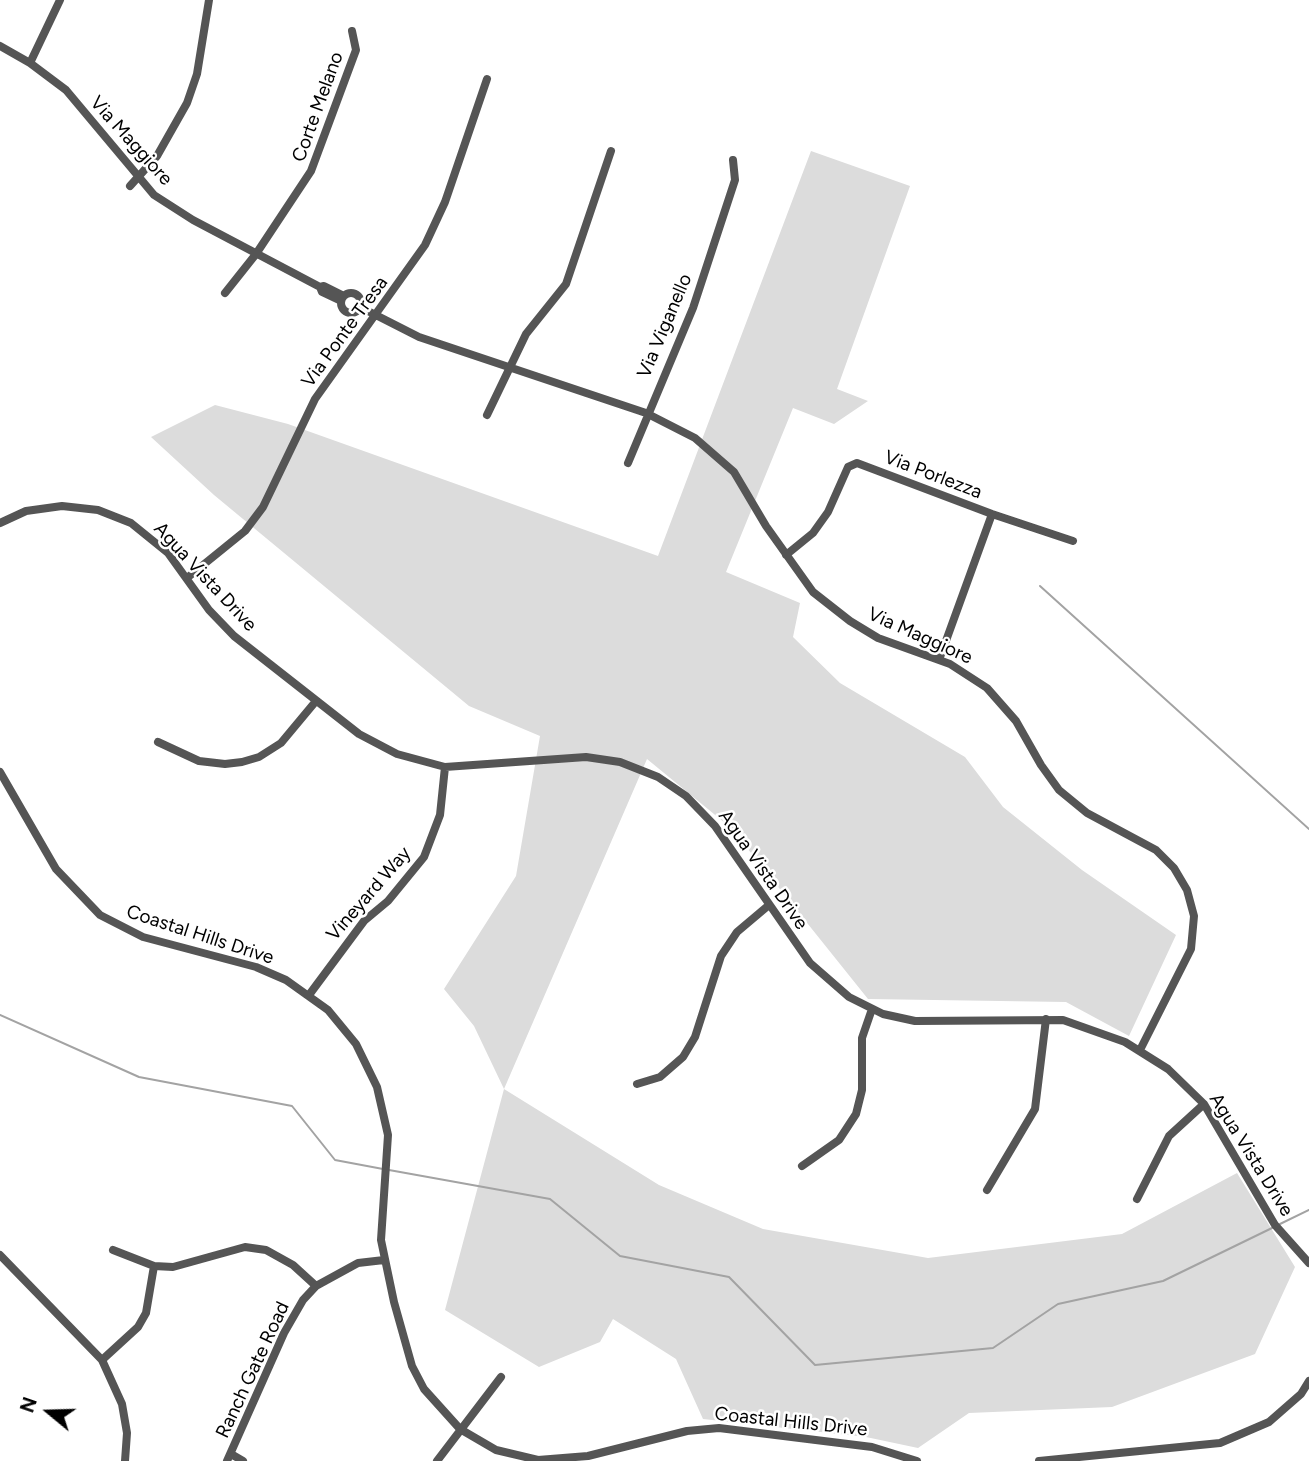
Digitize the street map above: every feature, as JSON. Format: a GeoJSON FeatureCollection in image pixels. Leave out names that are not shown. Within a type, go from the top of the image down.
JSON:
{"type":"FeatureCollection","features":[{"type":"Feature","properties":{"kind":"street"},"geometry":{"type":"LineString","coordinates":[[30,63],[60,0]]}},
{"type":"Feature","properties":{"kind":"street"},"geometry":{"type":"LineString","coordinates":[[130,186],[157,156],[187,103],[197,74],[209,0]]}},
{"type":"Feature","properties":{"kind":"street","name":"Corte Melano"},"geometry":{"type":"LineString","coordinates":[[225,293],[256,254],[306,180],[324,141],[356,50],[352,31]]}},
{"type":"Feature","properties":{"kind":"street","name":"Via Maggiore"},"geometry":{"type":"LineString","coordinates":[[0,46],[30,63],[66,90],[153,195],[256,254],[320,287],[324,286],[343,299]]}},
{"type":"Feature","properties":{"kind":"street","name":"Via Ponte Tresa"},"geometry":{"type":"LineString","coordinates":[[187,578],[245,531],[262,508],[315,399],[411,268],[440,213],[487,79]]}},
{"type":"Feature","properties":{"kind":"street"},"geometry":{"type":"LineString","coordinates":[[487,415],[526,334],[566,284],[611,151]]}},
{"type":"Feature","properties":{"kind":"street","name":"Via Viganello"},"geometry":{"type":"LineString","coordinates":[[628,463],[646,413],[696,300],[735,180],[733,160]]}},
{"type":"Feature","properties":{"kind":"street"},"geometry":{"type":"LineString","coordinates":[[352,293],[358,295],[360,307],[350,312],[343,307],[343,299],[352,293]]}},
{"type":"Feature","properties":{"kind":"street","name":"Via Maggiore"},"geometry":{"type":"LineString","coordinates":[[360,307],[419,337],[646,413],[695,438],[720,457],[740,481],[786,555],[813,592],[850,621],[878,638],[939,660],[971,675],[1004,705],[1046,774],[1067,797],[1087,813],[1156,850],[1184,882],[1194,916],[1191,949],[1140,1050]]}},
{"type":"Feature","properties":{"kind":"street","name":"Via Porlezza"},"geometry":{"type":"LineString","coordinates":[[786,555],[813,533],[828,512],[848,467],[857,463],[992,514],[1073,541]]}},
{"type":"Feature","properties":{"kind":"street","name":"Agua Vista Drive"},"geometry":{"type":"LineString","coordinates":[[0,523],[26,511],[50,506],[78,506],[109,513],[150,536],[187,578],[209,610],[234,636],[316,701],[377,745],[397,754],[445,767],[570,756],[609,760],[640,768],[668,783],[697,806],[715,826],[819,973],[838,990],[872,1009],[894,1017],[924,1022],[1063,1020],[1095,1029],[1140,1050],[1181,1080],[1204,1104],[1275,1225],[1309,1263]]}},
{"type":"Feature","properties":{"kind":"street"},"geometry":{"type":"LineString","coordinates":[[939,660],[992,514]]}},
{"type":"Feature","properties":{"kind":"street"},"geometry":{"type":"LineString","coordinates":[[158,741],[200,761],[225,764],[242,762],[259,757],[281,743],[316,701]]}},
{"type":"Feature","properties":{"kind":"street","name":"Vineyard Way"},"geometry":{"type":"LineString","coordinates":[[309,995],[364,920],[388,901],[424,858],[440,814],[445,767]]}},
{"type":"Feature","properties":{"kind":"street","name":"Coastal Hills Drive"},"geometry":{"type":"LineString","coordinates":[[0,772],[56,869],[77,895],[102,916],[142,937],[265,971],[309,995],[338,1021],[356,1044],[373,1076],[383,1105],[389,1153],[381,1223],[384,1261],[412,1366],[424,1389],[460,1429],[496,1450],[538,1460],[588,1456],[687,1431],[719,1428],[872,1447],[918,1461]]}},
{"type":"Feature","properties":{"kind":"street"},"geometry":{"type":"LineString","coordinates":[[637,1084],[660,1077],[683,1057],[695,1037],[715,969],[726,946],[743,925],[769,905]]}},
{"type":"Feature","properties":{"kind":"street"},"geometry":{"type":"LineString","coordinates":[[802,1166],[839,1139],[856,1114],[862,1090],[862,1038],[872,1009]]}},
{"type":"Feature","properties":{"kind":"street"},"geometry":{"type":"LineString","coordinates":[[987,1190],[1035,1109],[1046,1019]]}},
{"type":"Feature","properties":{"kind":"street"},"geometry":{"type":"LineString","coordinates":[[1137,1199],[1169,1136],[1204,1104]]}},
{"type":"Feature","properties":{"kind":"street"},"geometry":{"type":"LineString","coordinates":[[113,1250],[154,1266],[173,1267],[245,1247],[275,1253],[316,1286]]}},
{"type":"Feature","properties":{"kind":"street"},"geometry":{"type":"LineString","coordinates":[[0,1255],[102,1360],[122,1404],[127,1433],[125,1461]]}},
{"type":"Feature","properties":{"kind":"street","name":"Ranch Gate Road"},"geometry":{"type":"LineString","coordinates":[[229,1458],[297,1308],[316,1286],[358,1263],[384,1261]]}},
{"type":"Feature","properties":{"kind":"street"},"geometry":{"type":"LineString","coordinates":[[102,1360],[138,1327],[146,1312],[154,1266]]}},
{"type":"Feature","properties":{"kind":"street"},"geometry":{"type":"LineString","coordinates":[[437,1461],[501,1377]]}},
{"type":"Feature","properties":{"kind":"street"},"geometry":{"type":"LineString","coordinates":[[1039,1461],[1097,1458],[1209,1446],[1231,1440],[1269,1422],[1301,1394],[1309,1381]]}},
{"type":"Feature","properties":{"kind":"street"},"geometry":{"type":"LineString","coordinates":[[229,1458],[243,1461]]}},
{"type":"Feature","properties":{"kind":"shaded area"},"geometry":{"type":"Polygon","coordinates":[[[811,151],[910,186],[837,389],[868,401],[834,424],[793,408],[726,572],[800,603],[793,637],[840,683],[965,757],[1003,807],[1082,870],[1176,935],[1129,1036],[1066,1002],[868,999],[731,828],[647,759],[504,1089],[474,1026],[444,989],[516,876],[540,736],[469,706],[214,495],[151,437],[215,405],[288,424],[658,556],[811,151]]]}},
{"type":"Feature","properties":{"kind":"shaded area"},"geometry":{"type":"Polygon","coordinates":[[[504,1089],[659,1185],[763,1229],[928,1258],[1122,1234],[1237,1173],[1295,1267],[1255,1354],[1112,1407],[969,1413],[918,1448],[866,1437],[703,1419],[676,1359],[613,1319],[600,1342],[539,1367],[445,1310],[504,1089]]]}},
{"type":"Feature","properties":{"kind":"waterway"},"geometry":{"type":"LineString","coordinates":[[1040,586],[1309,829]]}},
{"type":"Feature","properties":{"kind":"waterway"},"geometry":{"type":"LineString","coordinates":[[0,1015],[139,1077],[292,1106],[335,1160],[383,1169]]}},
{"type":"Feature","properties":{"kind":"waterway"},"geometry":{"type":"LineString","coordinates":[[389,1170],[550,1199],[620,1256],[729,1277],[815,1365],[993,1348],[1058,1304],[1163,1281],[1272,1228]]}},
{"type":"Feature","properties":{"kind":"waterway"},"geometry":{"type":"LineString","coordinates":[[1280,1224],[1309,1210]]}}]}
